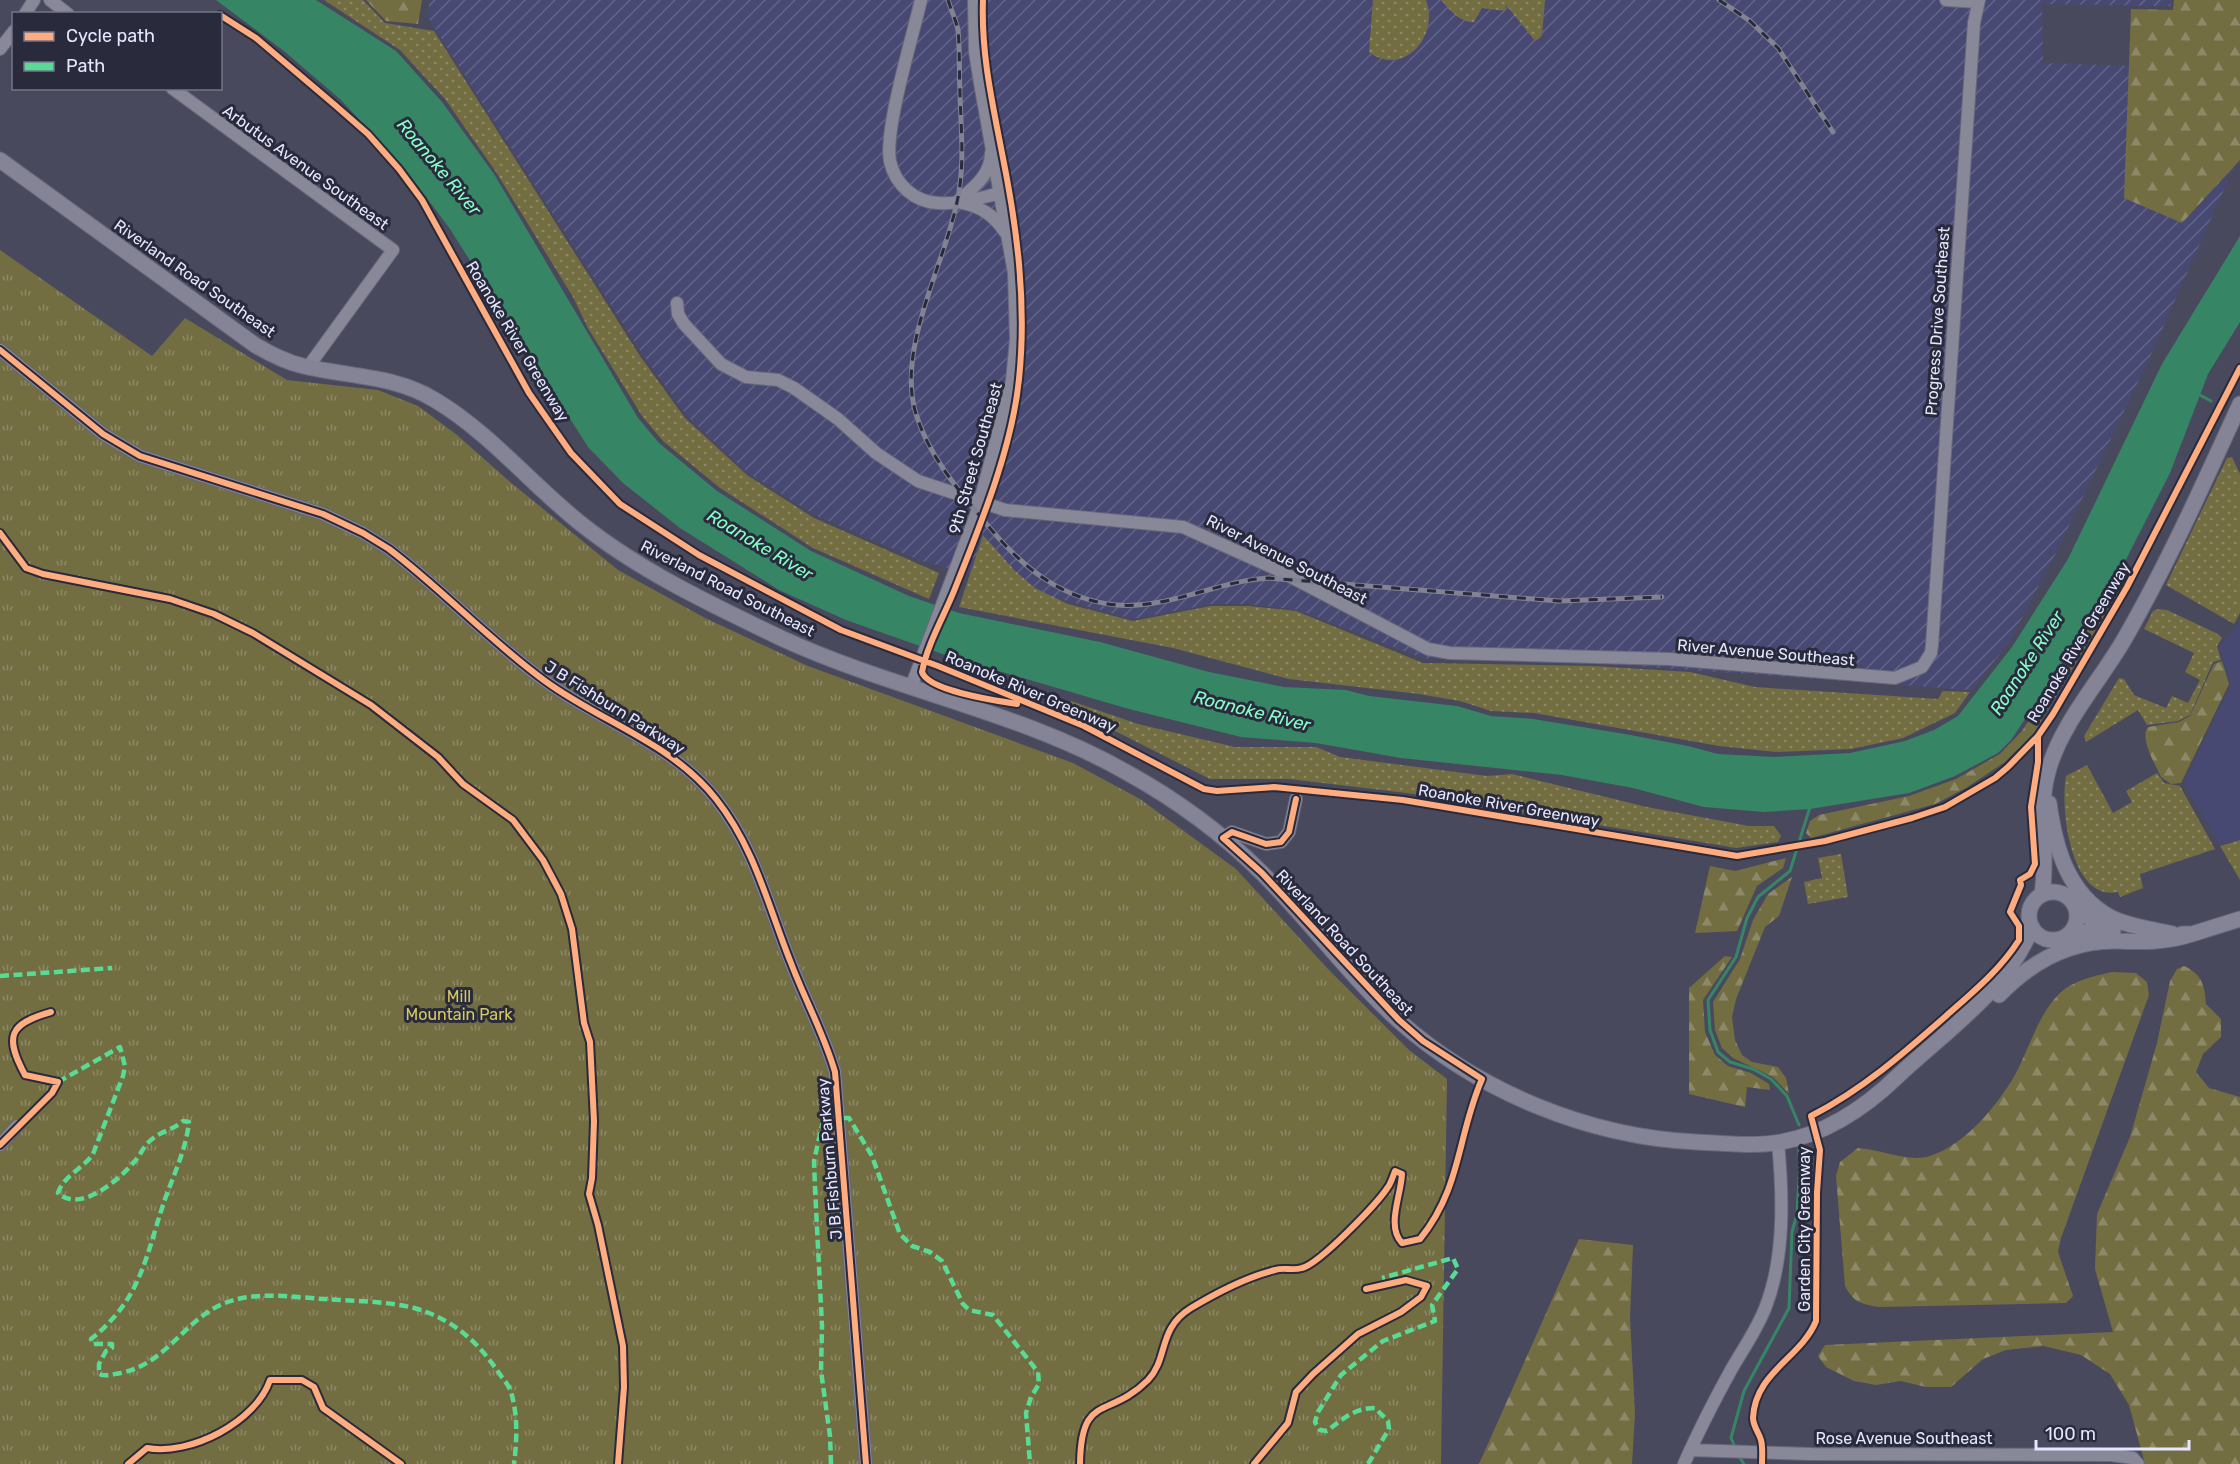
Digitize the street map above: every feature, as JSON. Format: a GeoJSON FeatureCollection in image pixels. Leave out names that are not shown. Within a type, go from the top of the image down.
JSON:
{"type":"FeatureCollection","features":[{"type":"Feature","properties":{"kind":"main road","name":"Riverland Road Southeast"},"geometry":{"type":"LineString","coordinates":[[0,160],[255,345],[278,358],[308,367],[383,378],[421,391],[476,429],[577,520],[633,560],[790,642],[1095,755],[1163,794],[1223,838],[1262,873],[1399,1020],[1423,1041],[1482,1079],[1549,1110],[1620,1132],[1669,1140],[1778,1143],[1816,1130],[1862,1107],[1961,1018],[2003,976],[2036,951],[2060,939],[2084,932],[2192,934],[2240,919]]}},
{"type":"Feature","properties":{"kind":"main road"},"geometry":{"type":"LineString","coordinates":[[2044,852],[2061,892],[2074,902],[2078,912],[2072,931],[2060,939],[2042,938],[2032,927],[2031,906],[2042,894],[2044,852],[2041,800],[2046,779],[2067,730],[2124,641],[2150,593],[2240,404]]}},
{"type":"Feature","properties":{"kind":"main road"},"geometry":{"type":"LineString","coordinates":[[2046,779],[2051,819],[2065,870],[2081,895],[2111,917],[2173,934]]}},
{"type":"Feature","properties":{"kind":"main road"},"geometry":{"type":"LineString","coordinates":[[2042,894],[2061,892]]}},
{"type":"Feature","properties":{"kind":"main road","name":"Riverland Road Southeast"},"geometry":{"type":"LineString","coordinates":[[2078,912],[2091,921],[2121,932]]}},
{"type":"Feature","properties":{"kind":"main road","name":"Riverland Road Southeast"},"geometry":{"type":"LineString","coordinates":[[2003,976],[2021,952],[2032,927]]}},
{"type":"Feature","properties":{"kind":"main road"},"geometry":{"type":"LineString","coordinates":[[1961,1018],[1990,1003],[2011,982],[2053,954],[2098,942],[2168,942],[2192,934]]}},
{"type":"Feature","properties":{"kind":"street"},"geometry":{"type":"LineString","coordinates":[[50,0],[65,12]]}},
{"type":"Feature","properties":{"kind":"street"},"geometry":{"type":"LineString","coordinates":[[921,0],[893,120],[890,160],[898,182],[914,196],[938,203],[1002,193]]}},
{"type":"Feature","properties":{"kind":"street","name":"9th Street Southeast"},"geometry":{"type":"LineString","coordinates":[[911,687],[979,503],[1012,381],[1016,307],[1010,239],[975,52],[974,0]]}},
{"type":"Feature","properties":{"kind":"street"},"geometry":{"type":"LineString","coordinates":[[1946,0],[1978,1]]}},
{"type":"Feature","properties":{"kind":"street","name":"Progress Drive Southeast"},"geometry":{"type":"LineString","coordinates":[[1932,645],[1974,23],[1978,1]]}},
{"type":"Feature","properties":{"kind":"street"},"geometry":{"type":"LineString","coordinates":[[0,49],[12,34]]}},
{"type":"Feature","properties":{"kind":"street","name":"Arbutus Avenue Southeast"},"geometry":{"type":"LineString","coordinates":[[175,90],[393,250],[308,367]]}},
{"type":"Feature","properties":{"kind":"street"},"geometry":{"type":"LineString","coordinates":[[958,201],[980,180],[988,168],[991,137]]}},
{"type":"Feature","properties":{"kind":"street"},"geometry":{"type":"LineString","coordinates":[[958,201],[973,205],[991,215],[1010,239]]}},
{"type":"Feature","properties":{"kind":"street","name":"River Avenue Southeast"},"geometry":{"type":"LineString","coordinates":[[677,303],[678,314],[684,324],[721,364],[746,377],[778,380],[794,388],[838,419],[895,467],[938,490],[1018,512],[1183,527],[1284,573],[1413,643],[1443,652],[1669,659],[1895,678],[1922,667],[1931,653],[1932,645]]}},
{"type":"Feature","properties":{"kind":"street","name":"J B Fishburn Parkway"},"geometry":{"type":"LineString","coordinates":[[0,350],[120,446],[163,466],[323,514],[363,533],[389,549],[546,681],[660,749],[685,767],[715,797],[746,842],[759,872],[783,944],[817,1020],[836,1072],[866,1464]]}},
{"type":"Feature","properties":{"kind":"street"},"geometry":{"type":"LineString","coordinates":[[1223,838],[1232,832],[1266,844],[1281,842],[1289,832],[1296,799]]}},
{"type":"Feature","properties":{"kind":"street"},"geometry":{"type":"LineString","coordinates":[[0,1145],[17,1126]]}},
{"type":"Feature","properties":{"kind":"street"},"geometry":{"type":"LineString","coordinates":[[1684,1464],[1756,1328],[1770,1295],[1777,1263],[1780,1215],[1778,1143]]}},
{"type":"Feature","properties":{"kind":"street","name":"Rose Avenue Southeast"},"geometry":{"type":"LineString","coordinates":[[1690,1450],[2118,1456],[2133,1458],[2138,1464]]}},
{"type":"Feature","properties":{"kind":"shaded area"},"geometry":{"type":"Polygon","coordinates":[[[430,0],[2171,0],[2170,6],[2042,4],[2043,63],[2165,67],[2235,164],[2149,359],[2056,553],[2008,644],[1971,690],[1593,663],[1422,658],[1299,610],[1248,604],[1210,604],[1132,619],[919,560],[815,515],[748,473],[687,416],[643,355],[427,16],[430,0]]]}},
{"type":"Feature","properties":{"kind":"shaded area"},"geometry":{"type":"Polygon","coordinates":[[[2240,622],[2240,839],[2220,845],[2184,783],[2231,685],[2219,646],[2240,622]]]}},
{"type":"Feature","properties":{"kind":"green space"},"geometry":{"type":"Polygon","coordinates":[[[324,0],[363,0],[385,23],[434,31],[640,356],[685,418],[747,475],[814,518],[939,573],[929,599],[813,548],[720,488],[663,441],[642,416],[588,328],[573,297],[496,172],[445,99],[400,50],[324,0]]]}},
{"type":"Feature","properties":{"kind":"green space"},"geometry":{"type":"Polygon","coordinates":[[[366,0],[422,0],[418,24],[386,21],[366,0]]]}},
{"type":"Feature","properties":{"kind":"green space"},"geometry":{"type":"Polygon","coordinates":[[[1373,0],[1426,0],[1429,14],[1428,27],[1416,49],[1394,60],[1382,59],[1369,52],[1373,0]]]}},
{"type":"Feature","properties":{"kind":"green space"},"geometry":{"type":"Polygon","coordinates":[[[1441,0],[1545,0],[1542,36],[1535,41],[1506,5],[1505,11],[1482,8],[1474,22],[1469,22],[1455,15],[1441,0]]]}},
{"type":"Feature","properties":{"kind":"green space"},"geometry":{"type":"Polygon","coordinates":[[[2174,0],[2240,0],[2240,160],[2182,223],[2124,198],[2131,9],[2173,10],[2174,0]]]}},
{"type":"Feature","properties":{"kind":"green space","name":"Mill Mountain Park"},"geometry":{"type":"Polygon","coordinates":[[[0,250],[152,356],[185,318],[287,380],[378,390],[418,406],[457,435],[509,481],[618,570],[705,618],[808,666],[1073,763],[1140,799],[1236,869],[1328,969],[1409,1050],[1447,1079],[1441,1464],[0,1464],[0,250]]]}},
{"type":"Feature","properties":{"kind":"green space"},"geometry":{"type":"Polygon","coordinates":[[[2232,457],[2240,474],[2240,613],[2234,624],[2166,585],[2227,458],[2232,457]]]}},
{"type":"Feature","properties":{"kind":"green space"},"geometry":{"type":"Polygon","coordinates":[[[983,535],[1015,571],[1035,588],[1068,604],[1133,621],[1211,606],[1249,606],[1296,611],[1423,663],[1593,666],[1690,672],[1755,687],[1938,699],[1943,691],[1970,692],[1955,713],[1903,738],[1851,749],[1776,752],[1719,746],[1534,713],[1491,711],[1460,701],[1419,694],[1289,679],[1173,648],[959,607],[983,535]]]}},
{"type":"Feature","properties":{"kind":"green space"},"geometry":{"type":"Polygon","coordinates":[[[2113,591],[2117,594],[2034,733],[2005,762],[1966,788],[1935,804],[1811,838],[1806,833],[1810,821],[1819,815],[1909,796],[1956,779],[2000,754],[2022,731],[2113,591]]]}},
{"type":"Feature","properties":{"kind":"green space"},"geometry":{"type":"Polygon","coordinates":[[[2167,610],[2218,634],[2222,638],[2217,646],[2221,660],[2213,662],[2190,715],[2178,721],[2147,725],[2138,710],[2086,742],[2084,736],[2119,678],[2124,679],[2134,695],[2166,708],[2172,696],[2188,703],[2200,680],[2185,672],[2194,653],[2144,629],[2153,611],[2167,610]]]}},
{"type":"Feature","properties":{"kind":"green space"},"geometry":{"type":"Polygon","coordinates":[[[2222,661],[2229,684],[2181,783],[2171,784],[2161,777],[2152,759],[2146,738],[2148,727],[2179,722],[2190,716],[2214,664],[2222,661]]]}},
{"type":"Feature","properties":{"kind":"green space"},"geometry":{"type":"Polygon","coordinates":[[[1071,701],[1138,724],[1235,747],[1316,747],[1340,757],[1487,776],[1512,774],[1647,807],[1749,826],[1774,826],[1781,836],[1778,842],[1736,848],[1407,793],[1289,779],[1210,779],[1117,732],[1066,712],[1071,701]]]}},
{"type":"Feature","properties":{"kind":"green space"},"geometry":{"type":"Polygon","coordinates":[[[2087,765],[2113,813],[2132,802],[2126,791],[2157,773],[2164,783],[2180,786],[2215,849],[2140,874],[2143,888],[2120,897],[2118,892],[2102,891],[2089,882],[2079,868],[2067,829],[2066,776],[2087,765]]]}},
{"type":"Feature","properties":{"kind":"green space"},"geometry":{"type":"Polygon","coordinates":[[[2240,840],[2240,880],[2220,846],[2240,840]]]}},
{"type":"Feature","properties":{"kind":"green space"},"geometry":{"type":"Polygon","coordinates":[[[1841,854],[1848,897],[1808,904],[1804,882],[1822,878],[1818,858],[1841,854]]]}},
{"type":"Feature","properties":{"kind":"green space"},"geometry":{"type":"Polygon","coordinates":[[[1786,858],[1783,868],[1757,886],[1737,931],[1695,933],[1710,866],[1735,871],[1786,858]]]}},
{"type":"Feature","properties":{"kind":"green space"},"geometry":{"type":"Polygon","coordinates":[[[1792,877],[1779,916],[1765,927],[1736,999],[1732,1017],[1735,1040],[1742,1055],[1752,1062],[1778,1067],[1786,1078],[1789,1094],[1773,1077],[1733,1058],[1722,1048],[1715,1030],[1713,1002],[1740,959],[1753,920],[1768,894],[1792,877]]]}},
{"type":"Feature","properties":{"kind":"green space"},"geometry":{"type":"Polygon","coordinates":[[[1725,956],[1732,957],[1703,1000],[1705,1032],[1715,1055],[1728,1066],[1751,1073],[1769,1084],[1770,1090],[1747,1087],[1745,1107],[1689,1094],[1689,988],[1725,956]]]}},
{"type":"Feature","properties":{"kind":"green space"},"geometry":{"type":"Polygon","coordinates":[[[2184,966],[2199,977],[2205,992],[2206,1004],[2221,1019],[2221,1037],[2203,1054],[2196,1072],[2209,1088],[2240,1097],[2240,1464],[2145,1464],[2129,1405],[2110,1374],[2081,1355],[2044,1346],[2006,1350],[1983,1359],[1951,1387],[1926,1387],[1901,1381],[1876,1385],[1854,1381],[1826,1367],[1818,1356],[1825,1345],[2113,1332],[2095,1269],[2097,1214],[2130,1137],[2157,1043],[2170,981],[2177,969],[2184,966]]]}},
{"type":"Feature","properties":{"kind":"green space"},"geometry":{"type":"Polygon","coordinates":[[[2112,972],[2136,973],[2147,982],[2149,995],[2061,1238],[2058,1252],[2073,1296],[2066,1303],[1879,1307],[1855,1299],[1845,1286],[1836,1176],[1840,1162],[1858,1148],[1922,1158],[1943,1151],[1956,1143],[1979,1123],[2008,1087],[2044,1013],[2058,995],[2063,990],[2090,977],[2112,972]]]}},
{"type":"Feature","properties":{"kind":"green space"},"geometry":{"type":"Polygon","coordinates":[[[1579,1239],[1633,1245],[1630,1318],[1635,1413],[1632,1464],[1479,1464],[1579,1239]]]}},
{"type":"Feature","properties":{"kind":"water","name":"Roanoke River"},"geometry":{"type":"Polygon","coordinates":[[[216,0],[316,0],[396,51],[442,102],[494,174],[638,418],[659,443],[717,491],[811,551],[909,596],[959,613],[1100,642],[1209,672],[1284,687],[1346,690],[1369,696],[1457,706],[1491,716],[1533,719],[1625,734],[1718,754],[1775,757],[1850,753],[1905,741],[1934,730],[1958,716],[2012,647],[2068,559],[2162,364],[2240,236],[2240,322],[2208,374],[2170,473],[2111,589],[2011,740],[1998,753],[1955,776],[1909,793],[1810,809],[1764,812],[1704,807],[1633,788],[1562,775],[1401,758],[1316,743],[1241,737],[1129,709],[954,658],[846,620],[779,590],[680,528],[623,483],[588,447],[450,229],[402,165],[341,100],[284,51],[216,0]]]}},
{"type":"Feature","properties":{"kind":"waterway"},"geometry":{"type":"LineString","coordinates":[[2196,393],[2211,401]]}},
{"type":"Feature","properties":{"kind":"waterway"},"geometry":{"type":"LineString","coordinates":[[1799,1125],[1787,1096],[1771,1079],[1753,1069],[1730,1062],[1718,1052],[1710,1030],[1708,1000],[1736,957],[1747,918],[1758,897],[1790,871],[1810,807]]}},
{"type":"Feature","properties":{"kind":"waterway"},"geometry":{"type":"LineString","coordinates":[[1799,1145],[1799,1155]]}},
{"type":"Feature","properties":{"kind":"waterway"},"geometry":{"type":"LineString","coordinates":[[1736,1449],[1731,1438],[1744,1391],[1789,1308],[1792,1232],[1797,1214],[1800,1161]]}},
{"type":"Feature","properties":{"kind":"waterway"},"geometry":{"type":"LineString","coordinates":[[1738,1455],[1744,1464]]}},
{"type":"Feature","properties":{"kind":"railway"},"geometry":{"type":"LineString","coordinates":[[948,0],[959,38],[961,175],[951,227],[917,335],[912,362],[911,389],[916,414],[937,460],[989,527],[1030,568],[1062,589],[1097,602],[1117,605],[1155,603],[1230,584],[1268,578],[1559,601],[1662,597]]}},
{"type":"Feature","properties":{"kind":"railway"},"geometry":{"type":"LineString","coordinates":[[1719,0],[1750,21],[1778,48],[1833,132]]}},
{"type":"Feature","properties":{"kind":"marked path"},"geometry":{"type":"LineString","coordinates":[[0,976],[112,968]]}},
{"type":"Feature","properties":{"kind":"marked path"},"geometry":{"type":"LineString","coordinates":[[58,1082],[120,1047],[125,1066],[123,1076],[93,1154],[64,1182],[58,1193],[67,1198],[88,1197],[99,1192],[128,1169],[155,1137],[183,1121],[189,1122],[182,1153],[139,1277],[121,1309],[91,1339],[93,1344],[112,1344],[112,1348],[106,1351],[99,1364],[99,1374],[110,1375],[137,1368],[164,1351],[198,1319],[211,1310],[236,1299],[287,1296],[381,1303],[414,1308],[441,1318],[473,1341],[507,1384],[511,1392],[516,1419],[514,1464]]}},
{"type":"Feature","properties":{"kind":"marked path"},"geometry":{"type":"LineString","coordinates":[[831,1464],[830,1436],[821,1371],[822,1326],[814,1161],[822,1125],[832,1118],[849,1118],[872,1156],[900,1234],[912,1246],[930,1252],[942,1261],[963,1304],[969,1310],[993,1315],[1038,1372],[1039,1384],[1031,1397],[1026,1413],[1030,1464]]}},
{"type":"Feature","properties":{"kind":"marked path"},"geometry":{"type":"LineString","coordinates":[[1368,1464],[1389,1429],[1388,1421],[1375,1408],[1368,1408],[1349,1415],[1327,1431],[1320,1430],[1315,1422],[1318,1412],[1341,1375],[1383,1341],[1435,1321],[1432,1305],[1458,1269],[1453,1258],[1382,1278]]}},
{"type":"Feature","properties":{"kind":"cycle path","name":"Roanoke River Greenway"},"geometry":{"type":"LineString","coordinates":[[983,0],[988,77],[1012,209],[1019,265],[1022,322],[1019,379],[1010,433],[994,487],[932,641],[922,672],[927,679],[950,690],[1017,704]]}},
{"type":"Feature","properties":{"kind":"cycle path","name":"Roanoke River Greenway"},"geometry":{"type":"LineString","coordinates":[[222,16],[256,38],[336,106],[368,134],[399,169],[422,200],[529,393],[571,453],[620,504],[699,555],[841,630],[938,666],[1084,726],[1204,789],[1217,791],[1274,787],[1403,800],[1737,856],[1825,841],[1945,807],[1995,778],[2008,767],[2038,736],[2053,714],[2127,587],[2240,368]]}},
{"type":"Feature","properties":{"kind":"cycle path"},"geometry":{"type":"LineString","coordinates":[[0,350],[103,434],[140,456],[323,514],[363,533],[389,549],[525,666],[567,696],[635,734],[679,763],[716,799],[751,857],[835,1072],[866,1464]]}},
{"type":"Feature","properties":{"kind":"cycle path"},"geometry":{"type":"LineString","coordinates":[[0,533],[26,568],[43,574],[170,599],[214,614],[253,633],[371,705],[438,757],[463,784],[513,820],[543,860],[561,894],[572,929],[584,1023],[590,1042],[594,1121],[592,1178],[589,1194],[598,1225],[623,1346],[624,1387],[618,1464]]}},
{"type":"Feature","properties":{"kind":"cycle path","name":"Roanoke River Greenway"},"geometry":{"type":"LineString","coordinates":[[1762,1464],[1762,1443],[1753,1421],[1756,1402],[1770,1377],[1800,1345],[1816,1321],[1817,1192],[1820,1150],[1811,1116],[1848,1095],[1914,1044],[1985,980],[2019,940],[2019,926],[2010,912],[2021,885],[2020,880],[2030,874],[2035,864],[2031,807],[2038,762],[2038,736]]}},
{"type":"Feature","properties":{"kind":"cycle path"},"geometry":{"type":"LineString","coordinates":[[1080,1464],[1085,1426],[1091,1416],[1134,1392],[1148,1380],[1159,1362],[1168,1334],[1180,1316],[1221,1291],[1254,1277],[1278,1269],[1299,1269],[1310,1264],[1334,1245],[1372,1206],[1389,1185],[1395,1171],[1402,1174],[1395,1219],[1397,1236],[1402,1243],[1420,1239],[1434,1220],[1451,1181],[1482,1079],[1423,1041],[1399,1020],[1262,873],[1223,838],[1232,832],[1266,844],[1281,842],[1289,832],[1296,799]]}},
{"type":"Feature","properties":{"kind":"cycle path"},"geometry":{"type":"LineString","coordinates":[[25,1075],[14,1050],[14,1033],[26,1021],[51,1012]]}},
{"type":"Feature","properties":{"kind":"cycle path"},"geometry":{"type":"LineString","coordinates":[[0,1145],[52,1093],[58,1082],[25,1075]]}},
{"type":"Feature","properties":{"kind":"cycle path"},"geometry":{"type":"LineString","coordinates":[[1254,1464],[1288,1423],[1296,1392],[1313,1374],[1358,1334],[1401,1312],[1421,1297],[1427,1286],[1406,1280],[1366,1289]]}},
{"type":"Feature","properties":{"kind":"cycle path"},"geometry":{"type":"LineString","coordinates":[[128,1464],[147,1448],[182,1447],[219,1433],[251,1409],[270,1380],[302,1380],[314,1387],[323,1408],[401,1464]]}}]}
